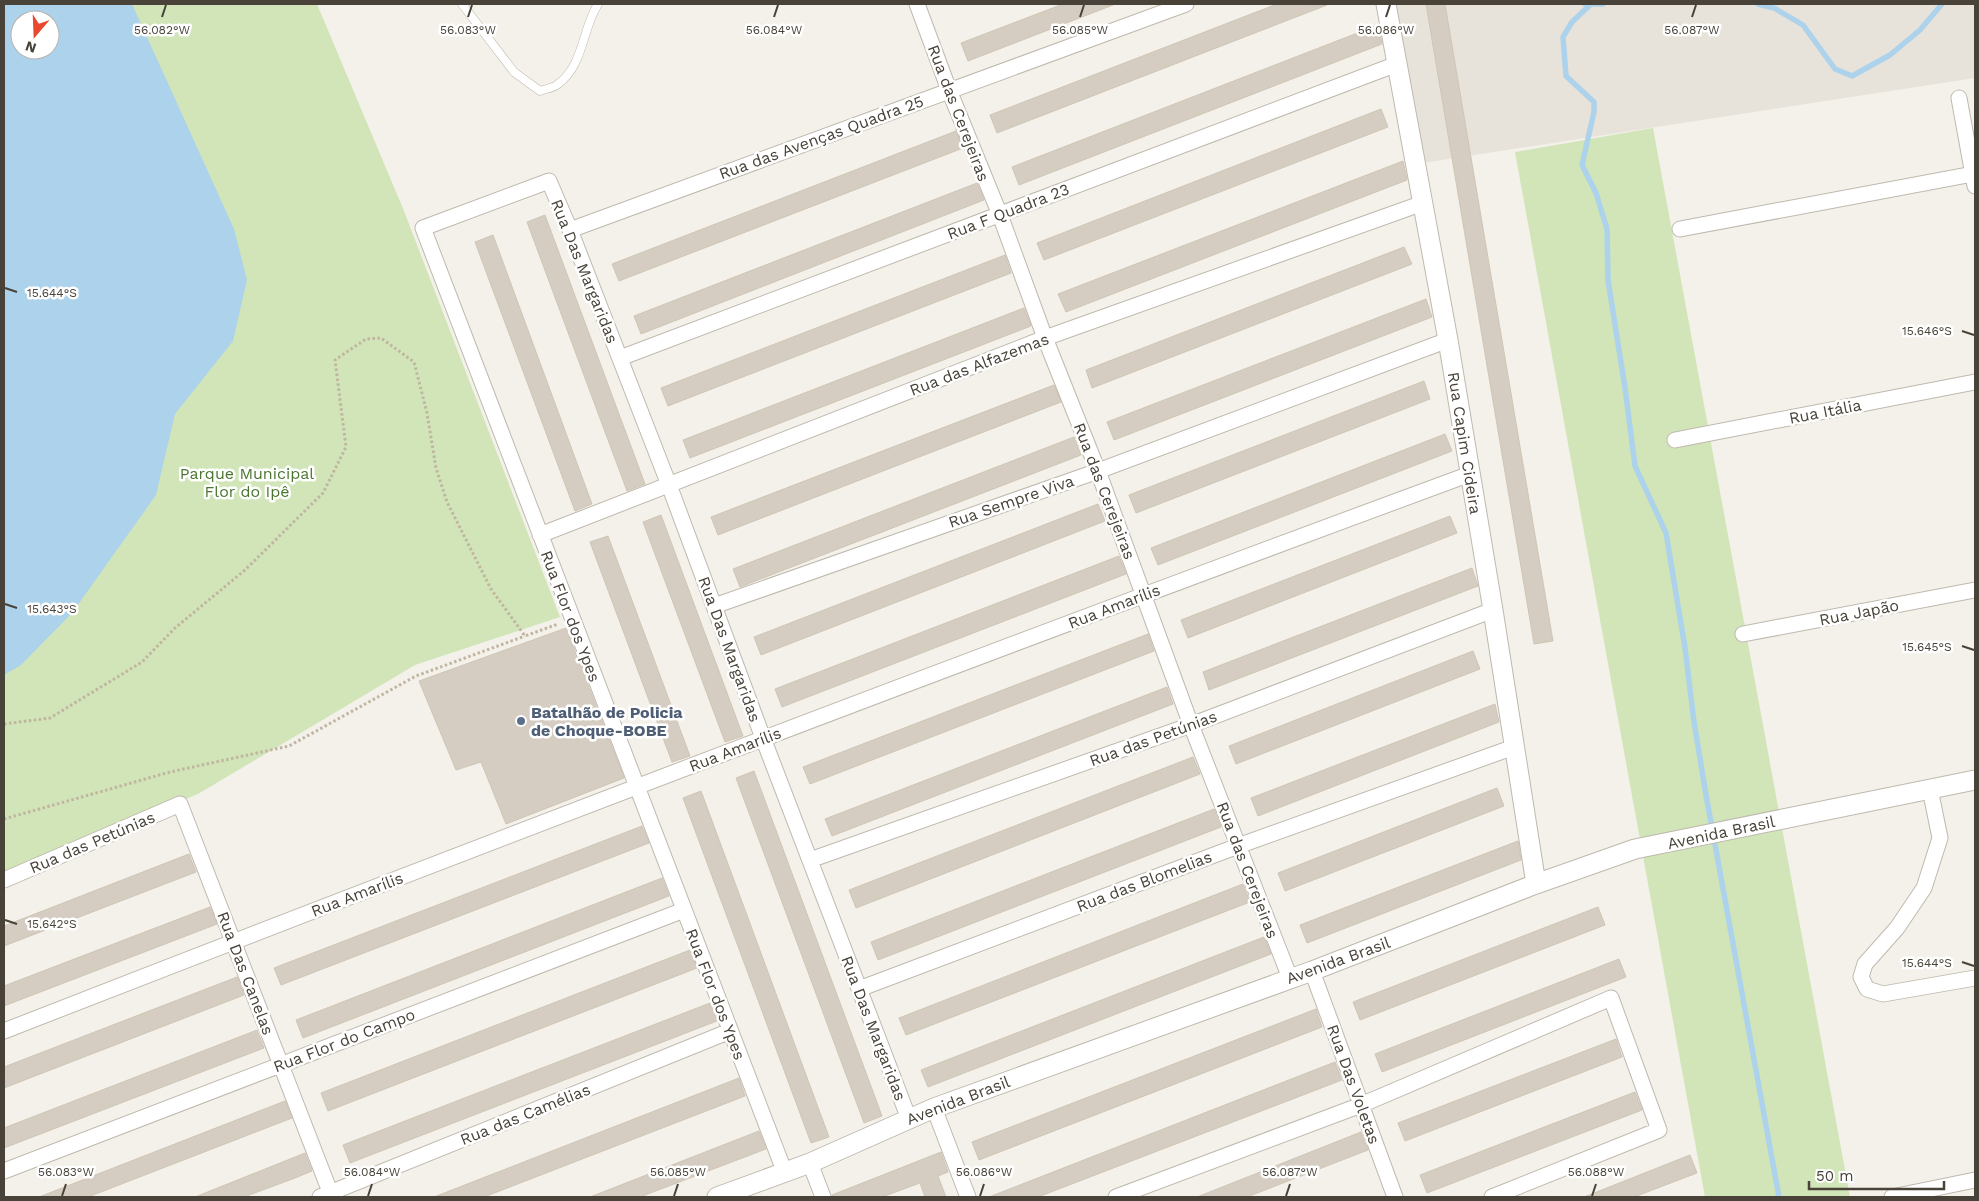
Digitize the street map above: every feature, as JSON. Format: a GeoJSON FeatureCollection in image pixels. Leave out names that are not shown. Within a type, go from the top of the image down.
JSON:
{"type":"FeatureCollection","features":[{"type":"Feature","properties":{"kind":"street","name":"Rua das Cerejeiras"},"geometry":{"type":"LineString","coordinates":[[917,4],[949,90],[1000,215],[1045,338],[1098,470],[1192,725],[1290,978]]}},
{"type":"Feature","properties":{"kind":"street","name":"Rua das Avenças Quadra 25"},"geometry":{"type":"LineString","coordinates":[[570,230],[1186,4]]}},
{"type":"Feature","properties":{"kind":"street","name":"Rua Capim Cideira"},"geometry":{"type":"LineString","coordinates":[[1386,4],[1448,340],[1536,884]]}},
{"type":"Feature","properties":{"kind":"street","name":"Rua F Quadra 23"},"geometry":{"type":"LineString","coordinates":[[620,358],[1397,64]]}},
{"type":"Feature","properties":{"kind":"street"},"geometry":{"type":"LineString","coordinates":[[1680,229],[1974,180],[1959,98]]}},
{"type":"Feature","properties":{"kind":"street","name":"Rua Das Margaridas"},"geometry":{"type":"LineString","coordinates":[[549,180],[669,485],[763,738],[909,1119]]}},
{"type":"Feature","properties":{"kind":"street","name":"Rua Flor dos Ypes"},"geometry":{"type":"LineString","coordinates":[[549,180],[423,228],[785,1173]]}},
{"type":"Feature","properties":{"kind":"street","name":"Rua das Alfazemas"},"geometry":{"type":"LineString","coordinates":[[540,535],[1045,338],[1423,203]]}},
{"type":"Feature","properties":{"kind":"street","name":"Rua Sempre Viva"},"geometry":{"type":"LineString","coordinates":[[714,606],[1098,470],[1448,340]]}},
{"type":"Feature","properties":{"kind":"street","name":"Rua Itália"},"geometry":{"type":"LineString","coordinates":[[1675,440],[1975,382]]}},
{"type":"Feature","properties":{"kind":"street","name":"Rua Amarílis"},"geometry":{"type":"LineString","coordinates":[[4,1031],[763,738],[1144,594],[1470,474]]}},
{"type":"Feature","properties":{"kind":"street","name":"Rua Japão"},"geometry":{"type":"LineString","coordinates":[[1743,634],[1975,590]]}},
{"type":"Feature","properties":{"kind":"street","name":"Rua das Petúnias"},"geometry":{"type":"LineString","coordinates":[[810,860],[1192,725],[1493,610]]}},
{"type":"Feature","properties":{"kind":"street","name":"Rua das Blomelias"},"geometry":{"type":"LineString","coordinates":[[859,989],[1238,846],[1514,747]]}},
{"type":"Feature","properties":{"kind":"street","name":"Avenida Brasil"},"geometry":{"type":"LineString","coordinates":[[717,1197],[810,1163],[934,1108],[1312,971],[1536,884],[1635,849],[1975,780]]}},
{"type":"Feature","properties":{"kind":"street"},"geometry":{"type":"LineString","coordinates":[[1930,789],[1940,838],[1924,888],[1897,928],[1865,964],[1861,977],[1867,989],[1883,994],[1900,993],[1975,978]]}},
{"type":"Feature","properties":{"kind":"street","name":"Rua das Petúnias"},"geometry":{"type":"LineString","coordinates":[[4,880],[180,804]]}},
{"type":"Feature","properties":{"kind":"street","name":"Rua Das Canelas"},"geometry":{"type":"LineString","coordinates":[[180,804],[281,1064],[327,1196]]}},
{"type":"Feature","properties":{"kind":"street","name":"Rua Flor do Campo"},"geometry":{"type":"LineString","coordinates":[[4,1171],[684,910]]}},
{"type":"Feature","properties":{"kind":"street","name":"Rua Das Voletas"},"geometry":{"type":"LineString","coordinates":[[1312,971],[1395,1197]]}},
{"type":"Feature","properties":{"kind":"street"},"geometry":{"type":"LineString","coordinates":[[1116,1197],[1361,1105],[1611,998],[1659,1130],[1492,1197]]}},
{"type":"Feature","properties":{"kind":"street","name":"Rua das Camélias"},"geometry":{"type":"LineString","coordinates":[[327,1196],[730,1031]]}},
{"type":"Feature","properties":{"kind":"street"},"geometry":{"type":"LineString","coordinates":[[934,1108],[968,1197]]}},
{"type":"Feature","properties":{"kind":"street"},"geometry":{"type":"LineString","coordinates":[[810,1163],[823,1197]]}},
{"type":"Feature","properties":{"kind":"street"},"geometry":{"type":"LineString","coordinates":[[1892,1197],[1975,1180]]}},
{"type":"Feature","properties":{"kind":"lane"},"geometry":{"type":"LineString","coordinates":[[462,4],[514,72],[540,91],[558,85],[572,69],[598,4]]}},
{"type":"Feature","properties":{"kind":"path"},"geometry":{"type":"LineString","coordinates":[[4,724],[50,718],[142,662],[175,628],[245,570],[323,494],[346,447],[335,360],[366,339],[381,338],[414,362],[428,413],[436,468],[448,502],[491,589],[525,636]]}},
{"type":"Feature","properties":{"kind":"path"},"geometry":{"type":"LineString","coordinates":[[4,819],[170,772],[289,746],[416,676],[572,619]]}},
{"type":"Feature","properties":{"kind":"shaded area"},"geometry":{"type":"Polygon","coordinates":[[[1389,4],[1975,4],[1975,78],[1416,164],[1389,4]]]}},
{"type":"Feature","properties":{"kind":"green space","name":"Parque Municipal Flor do Ipê"},"geometry":{"type":"Polygon","coordinates":[[[4,4],[317,4],[404,211],[560,617],[415,665],[198,794],[4,874],[4,4]]]}},
{"type":"Feature","properties":{"kind":"green space"},"geometry":{"type":"Polygon","coordinates":[[[1653,128],[1850,1197],[1705,1197],[1515,152],[1653,128]]]}},
{"type":"Feature","properties":{"kind":"water"},"geometry":{"type":"Polygon","coordinates":[[[4,4],[132,4],[234,229],[247,280],[233,341],[175,414],[156,495],[72,613],[21,665],[4,675],[4,4]]]}},
{"type":"Feature","properties":{"kind":"building"},"geometry":{"type":"Polygon","coordinates":[[[1063,4],[1113,5],[968,61],[961,43],[1063,4]]]}},
{"type":"Feature","properties":{"kind":"building"},"geometry":{"type":"Polygon","coordinates":[[[1277,4],[1327,5],[997,133],[990,115],[1277,4]]]}},
{"type":"Feature","properties":{"kind":"building"},"geometry":{"type":"Polygon","coordinates":[[[1426,4],[1445,4],[1553,641],[1534,644],[1426,4]]]}},
{"type":"Feature","properties":{"kind":"building"},"geometry":{"type":"Polygon","coordinates":[[[1378,25],[1382,44],[1019,185],[1012,167],[1378,25]]]}},
{"type":"Feature","properties":{"kind":"building"},"geometry":{"type":"Polygon","coordinates":[[[1381,109],[1388,127],[1044,260],[1037,243],[1381,109]]]}},
{"type":"Feature","properties":{"kind":"building"},"geometry":{"type":"Polygon","coordinates":[[[956,131],[963,148],[619,281],[612,264],[956,131]]]}},
{"type":"Feature","properties":{"kind":"building"},"geometry":{"type":"Polygon","coordinates":[[[1403,161],[1407,180],[1066,312],[1058,294],[1403,161]]]}},
{"type":"Feature","properties":{"kind":"building"},"geometry":{"type":"Polygon","coordinates":[[[977,183],[984,200],[641,334],[634,316],[977,183]]]}},
{"type":"Feature","properties":{"kind":"building"},"geometry":{"type":"Polygon","coordinates":[[[545,215],[645,484],[627,491],[527,222],[545,215]]]}},
{"type":"Feature","properties":{"kind":"building"},"geometry":{"type":"Polygon","coordinates":[[[493,235],[592,504],[575,511],[475,242],[493,235]]]}},
{"type":"Feature","properties":{"kind":"building"},"geometry":{"type":"Polygon","coordinates":[[[1404,247],[1412,264],[1092,388],[1086,370],[1404,247]]]}},
{"type":"Feature","properties":{"kind":"building"},"geometry":{"type":"Polygon","coordinates":[[[1005,255],[1011,273],[668,406],[661,388],[1005,255]]]}},
{"type":"Feature","properties":{"kind":"building"},"geometry":{"type":"Polygon","coordinates":[[[1426,299],[1432,317],[1114,440],[1107,422],[1426,299]]]}},
{"type":"Feature","properties":{"kind":"building"},"geometry":{"type":"Polygon","coordinates":[[[1024,308],[1031,326],[690,458],[683,440],[1024,308]]]}},
{"type":"Feature","properties":{"kind":"building"},"geometry":{"type":"Polygon","coordinates":[[[1424,381],[1430,399],[1136,513],[1129,495],[1424,381]]]}},
{"type":"Feature","properties":{"kind":"building"},"geometry":{"type":"Polygon","coordinates":[[[1054,385],[1061,402],[718,535],[711,517],[1054,385]]]}},
{"type":"Feature","properties":{"kind":"building"},"geometry":{"type":"Polygon","coordinates":[[[1445,434],[1452,451],[1158,565],[1151,548],[1445,434]]]}},
{"type":"Feature","properties":{"kind":"building"},"geometry":{"type":"Polygon","coordinates":[[[1074,437],[1081,455],[740,587],[733,569],[1074,437]]]}},
{"type":"Feature","properties":{"kind":"building"},"geometry":{"type":"Polygon","coordinates":[[[1098,504],[1105,521],[761,655],[754,637],[1098,504]]]}},
{"type":"Feature","properties":{"kind":"building"},"geometry":{"type":"Polygon","coordinates":[[[661,515],[743,736],[725,742],[643,522],[661,515]]]}},
{"type":"Feature","properties":{"kind":"building"},"geometry":{"type":"Polygon","coordinates":[[[1450,516],[1457,533],[1188,638],[1181,620],[1450,516]]]}},
{"type":"Feature","properties":{"kind":"building"},"geometry":{"type":"Polygon","coordinates":[[[608,536],[690,756],[672,762],[590,542],[608,536]]]}},
{"type":"Feature","properties":{"kind":"building"},"geometry":{"type":"Polygon","coordinates":[[[1119,556],[1126,574],[782,707],[775,689],[1119,556]]]}},
{"type":"Feature","properties":{"kind":"building"},"geometry":{"type":"Polygon","coordinates":[[[1472,568],[1478,586],[1209,690],[1203,672],[1472,568]]]}},
{"type":"Feature","properties":{"kind":"building","name":"Batalhão de Policia de Choque-BOBE"},"geometry":{"type":"Polygon","coordinates":[[[566,628],[624,778],[506,824],[481,762],[456,770],[419,681],[566,628]]]}},
{"type":"Feature","properties":{"kind":"building"},"geometry":{"type":"Polygon","coordinates":[[[1148,634],[1154,651],[810,784],[803,767],[1148,634]]]}},
{"type":"Feature","properties":{"kind":"building"},"geometry":{"type":"Polygon","coordinates":[[[1473,651],[1480,669],[1236,764],[1229,746],[1473,651]]]}},
{"type":"Feature","properties":{"kind":"building"},"geometry":{"type":"Polygon","coordinates":[[[1167,687],[1173,704],[832,836],[825,819],[1167,687]]]}},
{"type":"Feature","properties":{"kind":"building"},"geometry":{"type":"Polygon","coordinates":[[[1495,704],[1499,722],[1258,816],[1251,798],[1495,704]]]}},
{"type":"Feature","properties":{"kind":"building"},"geometry":{"type":"Polygon","coordinates":[[[1193,757],[1200,774],[856,908],[849,890],[1193,757]]]}},
{"type":"Feature","properties":{"kind":"building"},"geometry":{"type":"Polygon","coordinates":[[[754,771],[882,1116],[864,1123],[736,778],[754,771]]]}},
{"type":"Feature","properties":{"kind":"building"},"geometry":{"type":"Polygon","coordinates":[[[1497,788],[1504,806],[1285,891],[1278,873],[1497,788]]]}},
{"type":"Feature","properties":{"kind":"building"},"geometry":{"type":"Polygon","coordinates":[[[701,791],[829,1137],[811,1143],[683,798],[701,791]]]}},
{"type":"Feature","properties":{"kind":"building"},"geometry":{"type":"Polygon","coordinates":[[[1214,809],[1221,827],[878,960],[871,942],[1214,809]]]}},
{"type":"Feature","properties":{"kind":"building"},"geometry":{"type":"Polygon","coordinates":[[[642,826],[649,843],[281,985],[274,968],[642,826]]]}},
{"type":"Feature","properties":{"kind":"building"},"geometry":{"type":"Polygon","coordinates":[[[1518,841],[1521,860],[1307,943],[1300,925],[1518,841]]]}},
{"type":"Feature","properties":{"kind":"building"},"geometry":{"type":"Polygon","coordinates":[[[189,854],[196,872],[4,946],[4,926],[189,854]]]}},
{"type":"Feature","properties":{"kind":"building"},"geometry":{"type":"Polygon","coordinates":[[[662,878],[669,896],[303,1038],[296,1020],[662,878]]]}},
{"type":"Feature","properties":{"kind":"building"},"geometry":{"type":"Polygon","coordinates":[[[1243,884],[1250,902],[906,1035],[899,1018],[1243,884]]]}},
{"type":"Feature","properties":{"kind":"building"},"geometry":{"type":"Polygon","coordinates":[[[210,907],[217,924],[4,1006],[4,986],[210,907]]]}},
{"type":"Feature","properties":{"kind":"building"},"geometry":{"type":"Polygon","coordinates":[[[1598,907],[1605,925],[1360,1020],[1353,1002],[1598,907]]]}},
{"type":"Feature","properties":{"kind":"building"},"geometry":{"type":"Polygon","coordinates":[[[1264,937],[1271,954],[928,1087],[921,1070],[1264,937]]]}},
{"type":"Feature","properties":{"kind":"building"},"geometry":{"type":"Polygon","coordinates":[[[690,950],[697,968],[328,1111],[321,1093],[690,950]]]}},
{"type":"Feature","properties":{"kind":"building"},"geometry":{"type":"Polygon","coordinates":[[[1619,959],[1626,977],[1382,1072],[1375,1054],[1619,959]]]}},
{"type":"Feature","properties":{"kind":"building"},"geometry":{"type":"Polygon","coordinates":[[[237,977],[244,995],[4,1088],[4,1067],[237,977]]]}},
{"type":"Feature","properties":{"kind":"building"},"geometry":{"type":"Polygon","coordinates":[[[710,1003],[717,1021],[350,1163],[343,1145],[710,1003]]]}},
{"type":"Feature","properties":{"kind":"building"},"geometry":{"type":"Polygon","coordinates":[[[1316,1009],[1322,1027],[979,1160],[972,1142],[1316,1009]]]}},
{"type":"Feature","properties":{"kind":"building"},"geometry":{"type":"Polygon","coordinates":[[[257,1030],[264,1048],[4,1148],[4,1128],[257,1030]]]}},
{"type":"Feature","properties":{"kind":"building"},"geometry":{"type":"Polygon","coordinates":[[[1616,1039],[1622,1057],[1405,1141],[1398,1123],[1616,1039]]]}},
{"type":"Feature","properties":{"kind":"building"},"geometry":{"type":"Polygon","coordinates":[[[1335,1062],[1342,1080],[1038,1197],[989,1197],[1335,1062]]]}},
{"type":"Feature","properties":{"kind":"building"},"geometry":{"type":"Polygon","coordinates":[[[739,1078],[745,1096],[484,1197],[434,1197],[739,1078]]]}},
{"type":"Feature","properties":{"kind":"building"},"geometry":{"type":"Polygon","coordinates":[[[1635,1092],[1642,1110],[1427,1193],[1420,1175],[1635,1092]]]}},
{"type":"Feature","properties":{"kind":"building"},"geometry":{"type":"Polygon","coordinates":[[[285,1101],[292,1118],[88,1197],[39,1197],[285,1101]]]}},
{"type":"Feature","properties":{"kind":"building"},"geometry":{"type":"Polygon","coordinates":[[[759,1131],[766,1149],[640,1197],[590,1197],[759,1131]]]}},
{"type":"Feature","properties":{"kind":"building"},"geometry":{"type":"Polygon","coordinates":[[[1361,1132],[1368,1150],[1247,1197],[1197,1197],[1361,1132]]]}},
{"type":"Feature","properties":{"kind":"building"},"geometry":{"type":"Polygon","coordinates":[[[941,1152],[948,1172],[938,1176],[946,1197],[925,1197],[920,1183],[882,1197],[832,1197],[832,1195],[941,1152]]]}},
{"type":"Feature","properties":{"kind":"building"},"geometry":{"type":"Polygon","coordinates":[[[305,1153],[312,1171],[295,1178],[244,1197],[195,1197],[305,1153]]]}},
{"type":"Feature","properties":{"kind":"building"},"geometry":{"type":"Polygon","coordinates":[[[1690,1155],[1697,1173],[1634,1197],[1584,1197],[1690,1155]]]}},
{"type":"Feature","properties":{"kind":"waterway"},"geometry":{"type":"LineString","coordinates":[[1585,4],[1603,4]]}},
{"type":"Feature","properties":{"kind":"waterway"},"geometry":{"type":"LineString","coordinates":[[1758,4],[1774,8],[1803,25],[1835,69],[1852,76],[1890,55],[1920,30],[1942,4]]}},
{"type":"Feature","properties":{"kind":"waterway"},"geometry":{"type":"LineString","coordinates":[[1590,5],[1572,22],[1563,37],[1566,76],[1594,102],[1594,112],[1582,165],[1596,193],[1607,229],[1608,280],[1635,466],[1666,533],[1706,795],[1779,1197]]}},
{"type":"Feature","properties":{"kind":"place","name":"Batalhão de Policia de Choque-BOBE"},"geometry":{"type":"Point","coordinates":[521,721]}}]}
